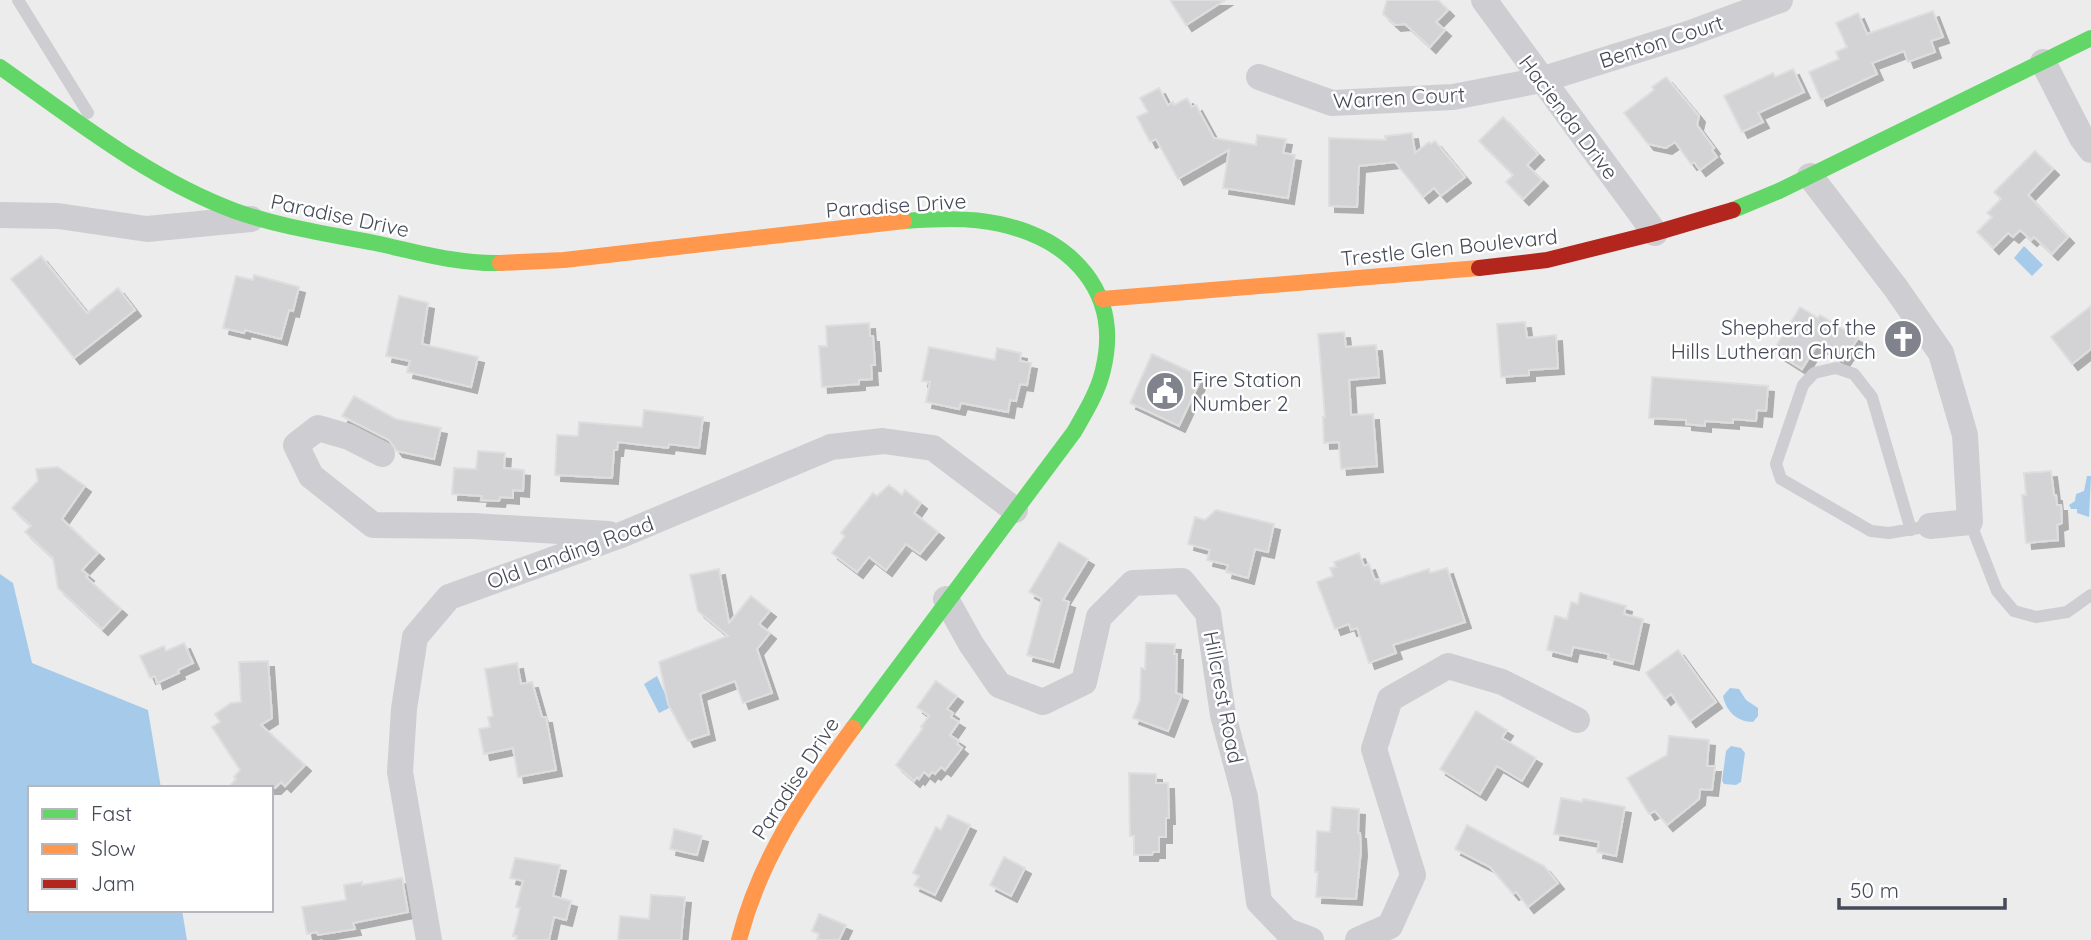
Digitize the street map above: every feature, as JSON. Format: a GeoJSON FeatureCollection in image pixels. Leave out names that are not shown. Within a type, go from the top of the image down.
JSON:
{"type":"FeatureCollection","features":[{"type":"Feature","properties":{"kind":"street","name":"Hacienda Drive"},"geometry":{"type":"LineString","coordinates":[[1484,0],[1655,233]]}},
{"type":"Feature","properties":{"kind":"street","name":"Benton Court"},"geometry":{"type":"LineString","coordinates":[[1541,80],[1688,34],[1780,0]]}},
{"type":"Feature","properties":{"kind":"street","name":"Trestle Glen Boulevard"},"geometry":{"type":"LineString","coordinates":[[1102,299],[1521,263],[1569,256],[1727,212],[1810,176],[2091,38]]}},
{"type":"Feature","properties":{"kind":"street"},"geometry":{"type":"LineString","coordinates":[[2043,62],[2082,138],[2091,150]]}},
{"type":"Feature","properties":{"kind":"street","name":"Paradise Drive"},"geometry":{"type":"LineString","coordinates":[[0,67],[102,138],[169,179],[215,202],[256,219],[444,260],[479,264],[550,261],[900,222],[974,220],[1024,231],[1058,247],[1086,271],[1102,299],[1107,324],[1104,365],[1097,387],[1075,428],[946,599],[785,825],[754,886],[739,940]]}},
{"type":"Feature","properties":{"kind":"street","name":"Warren Court"},"geometry":{"type":"LineString","coordinates":[[1259,77],[1332,103],[1453,97],[1541,80]]}},
{"type":"Feature","properties":{"kind":"street"},"geometry":{"type":"LineString","coordinates":[[1810,176],[1895,287],[1941,353],[1965,435],[1970,522],[1921,528]]}},
{"type":"Feature","properties":{"kind":"street"},"geometry":{"type":"LineString","coordinates":[[0,215],[58,216],[147,229],[256,219]]}},
{"type":"Feature","properties":{"kind":"street"},"geometry":{"type":"LineString","coordinates":[[382,454],[349,437],[318,428],[296,445],[311,476],[373,525],[473,526],[621,535]]}},
{"type":"Feature","properties":{"kind":"street","name":"Old Landing Road"},"geometry":{"type":"LineString","coordinates":[[429,940],[400,772],[404,709],[415,638],[449,597],[621,535],[831,447],[883,441],[933,448],[1015,510]]}},
{"type":"Feature","properties":{"kind":"street","name":"Hillcrest Road"},"geometry":{"type":"LineString","coordinates":[[946,599],[971,644],[999,685],[1043,702],[1084,682],[1099,617],[1133,583],[1182,581],[1208,613],[1223,715],[1245,797],[1259,902],[1287,931],[1311,940]]}},
{"type":"Feature","properties":{"kind":"street"},"geometry":{"type":"LineString","coordinates":[[1358,940],[1390,926],[1413,875],[1374,749],[1390,699],[1448,666],[1502,682],[1577,720]]}},
{"type":"Feature","properties":{"kind":"lane"},"geometry":{"type":"LineString","coordinates":[[18,0],[102,138]]}},
{"type":"Feature","properties":{"kind":"lane"},"geometry":{"type":"LineString","coordinates":[[1836,368],[1854,374],[1872,397],[1921,528],[1889,533],[1871,531],[1781,479],[1776,464],[1803,385],[1814,373],[1836,368]]}},
{"type":"Feature","properties":{"kind":"lane"},"geometry":{"type":"LineString","coordinates":[[1970,522],[1997,591],[2014,611],[2036,617],[2067,612],[2091,595]]}},
{"type":"Feature","properties":{"kind":"water"},"geometry":{"type":"Polygon","coordinates":[[[2024,246],[2043,265],[2032,276],[2014,258],[2024,246]]]}},
{"type":"Feature","properties":{"kind":"water"},"geometry":{"type":"Polygon","coordinates":[[[2087,476],[2091,476],[2089,517],[2077,513],[2077,509],[2071,509],[2069,505],[2075,501],[2076,494],[2084,491],[2087,476]]]}},
{"type":"Feature","properties":{"kind":"water"},"geometry":{"type":"Polygon","coordinates":[[[0,574],[13,583],[32,663],[148,710],[161,786],[28,786],[28,912],[182,912],[187,940],[0,940],[0,574]]]}},
{"type":"Feature","properties":{"kind":"water"},"geometry":{"type":"Polygon","coordinates":[[[657,676],[671,707],[659,713],[644,684],[657,676]]]}},
{"type":"Feature","properties":{"kind":"water"},"geometry":{"type":"Polygon","coordinates":[[[1730,688],[1739,689],[1746,700],[1758,708],[1758,716],[1753,722],[1737,718],[1730,711],[1723,696],[1730,688]]]}},
{"type":"Feature","properties":{"kind":"water"},"geometry":{"type":"Polygon","coordinates":[[[1731,746],[1741,748],[1745,753],[1741,782],[1736,785],[1724,784],[1722,781],[1726,751],[1731,746]]]}},
{"type":"Feature","properties":{"kind":"building"},"geometry":{"type":"Polygon","coordinates":[[[1170,0],[1225,0],[1186,25],[1170,0]]]}},
{"type":"Feature","properties":{"kind":"building"},"geometry":{"type":"Polygon","coordinates":[[[1387,0],[1438,0],[1448,10],[1436,22],[1445,30],[1430,47],[1405,24],[1395,25],[1383,14],[1387,0]]]}},
{"type":"Feature","properties":{"kind":"building"},"geometry":{"type":"Polygon","coordinates":[[[1933,11],[1943,37],[1931,41],[1935,52],[1908,62],[1904,51],[1872,63],[1877,74],[1821,100],[1809,72],[1839,59],[1836,52],[1847,47],[1836,23],[1858,13],[1867,34],[1933,11]]]}},
{"type":"Feature","properties":{"kind":"building"},"geometry":{"type":"Polygon","coordinates":[[[1793,69],[1804,92],[1758,113],[1763,122],[1742,132],[1724,96],[1773,73],[1775,77],[1793,69]]]}},
{"type":"Feature","properties":{"kind":"building"},"geometry":{"type":"Polygon","coordinates":[[[1666,77],[1699,116],[1697,125],[1714,148],[1712,150],[1717,157],[1700,170],[1694,162],[1691,164],[1675,142],[1666,148],[1648,144],[1624,113],[1666,77]]]}},
{"type":"Feature","properties":{"kind":"building"},"geometry":{"type":"Polygon","coordinates":[[[1159,88],[1168,105],[1187,98],[1192,107],[1196,105],[1214,138],[1256,145],[1257,135],[1286,139],[1283,153],[1295,155],[1288,198],[1223,188],[1229,150],[1178,179],[1156,139],[1150,142],[1137,117],[1148,112],[1140,98],[1159,88]]]}},
{"type":"Feature","properties":{"kind":"building"},"geometry":{"type":"Polygon","coordinates":[[[1503,117],[1538,154],[1527,165],[1542,180],[1523,199],[1506,182],[1513,175],[1479,141],[1503,117]]]}},
{"type":"Feature","properties":{"kind":"building"},"geometry":{"type":"Polygon","coordinates":[[[1412,133],[1415,153],[1429,142],[1431,144],[1435,141],[1465,177],[1441,196],[1434,188],[1423,197],[1395,162],[1359,166],[1357,207],[1329,206],[1329,138],[1386,140],[1385,136],[1412,133]]]}},
{"type":"Feature","properties":{"kind":"building"},"geometry":{"type":"Polygon","coordinates":[[[2035,151],[2053,169],[2028,195],[2068,237],[2052,254],[2034,237],[2031,240],[2020,230],[2013,237],[2008,233],[1993,248],[1977,232],[1992,217],[1987,213],[2001,199],[1994,192],[2035,151]]]}},
{"type":"Feature","properties":{"kind":"building"},"geometry":{"type":"Polygon","coordinates":[[[41,256],[87,313],[118,288],[135,310],[74,358],[11,279],[41,256]]]}},
{"type":"Feature","properties":{"kind":"building"},"geometry":{"type":"Polygon","coordinates":[[[254,275],[299,287],[293,311],[289,310],[281,339],[245,330],[244,333],[223,328],[236,276],[253,280],[254,275]]]}},
{"type":"Feature","properties":{"kind":"building"},"geometry":{"type":"Polygon","coordinates":[[[399,296],[428,303],[422,344],[478,357],[471,387],[407,372],[410,361],[386,356],[399,296]]]}},
{"type":"Feature","properties":{"kind":"building"},"geometry":{"type":"Polygon","coordinates":[[[2091,306],[2091,349],[2072,364],[2051,337],[2091,306]]]}},
{"type":"Feature","properties":{"kind":"building"},"geometry":{"type":"Polygon","coordinates":[[[1800,307],[1818,318],[1820,315],[1858,338],[1843,361],[1817,345],[1802,369],[1773,351],[1800,307]]]}},
{"type":"Feature","properties":{"kind":"building"},"geometry":{"type":"Polygon","coordinates":[[[1525,322],[1527,338],[1556,335],[1558,368],[1529,370],[1529,375],[1501,377],[1497,324],[1525,322]]]}},
{"type":"Feature","properties":{"kind":"building"},"geometry":{"type":"Polygon","coordinates":[[[869,323],[870,336],[873,336],[875,365],[871,365],[872,379],[859,380],[859,384],[822,387],[819,346],[827,346],[826,326],[869,323]]]}},
{"type":"Feature","properties":{"kind":"building"},"geometry":{"type":"Polygon","coordinates":[[[1344,332],[1346,347],[1376,345],[1379,377],[1349,380],[1351,415],[1373,414],[1377,466],[1341,469],[1339,442],[1324,443],[1325,417],[1318,334],[1344,332]]]}},
{"type":"Feature","properties":{"kind":"building"},"geometry":{"type":"Polygon","coordinates":[[[929,347],[995,360],[997,348],[1021,353],[1020,361],[1031,363],[1027,385],[1020,384],[1016,401],[1010,400],[1008,412],[961,403],[959,409],[926,402],[930,382],[922,381],[929,347]]]}},
{"type":"Feature","properties":{"kind":"building"},"geometry":{"type":"Polygon","coordinates":[[[1152,354],[1202,377],[1179,426],[1130,403],[1152,354]]]}},
{"type":"Feature","properties":{"kind":"building"},"geometry":{"type":"Polygon","coordinates":[[[1652,377],[1768,386],[1766,411],[1757,410],[1756,421],[1705,421],[1705,426],[1686,424],[1686,420],[1649,418],[1652,377]]]}},
{"type":"Feature","properties":{"kind":"building"},"geometry":{"type":"Polygon","coordinates":[[[354,396],[396,419],[441,428],[434,459],[397,451],[389,440],[342,416],[354,396]]]}},
{"type":"Feature","properties":{"kind":"building"},"geometry":{"type":"Polygon","coordinates":[[[644,410],[703,417],[699,448],[669,444],[668,448],[618,442],[617,450],[614,450],[612,478],[555,475],[557,435],[578,436],[579,422],[642,427],[644,410]]]}},
{"type":"Feature","properties":{"kind":"building"},"geometry":{"type":"Polygon","coordinates":[[[478,451],[505,453],[504,468],[524,470],[523,491],[513,490],[513,498],[500,497],[499,501],[481,500],[482,496],[452,494],[454,468],[476,469],[478,451]]]}},
{"type":"Feature","properties":{"kind":"building"},"geometry":{"type":"Polygon","coordinates":[[[58,467],[85,486],[62,519],[98,553],[82,570],[88,575],[86,577],[121,609],[102,629],[58,588],[53,558],[25,532],[31,526],[12,508],[38,481],[36,469],[58,467]]]}},
{"type":"Feature","properties":{"kind":"building"},"geometry":{"type":"Polygon","coordinates":[[[2051,471],[2054,495],[2057,505],[2061,505],[2062,523],[2057,525],[2058,540],[2026,543],[2022,495],[2026,495],[2024,473],[2051,471]]]}},
{"type":"Feature","properties":{"kind":"building"},"geometry":{"type":"Polygon","coordinates":[[[889,485],[902,495],[905,490],[921,503],[914,513],[938,532],[920,554],[906,544],[886,570],[869,557],[857,572],[832,553],[845,536],[841,533],[873,493],[877,496],[889,485]]]}},
{"type":"Feature","properties":{"kind":"building"},"geometry":{"type":"Polygon","coordinates":[[[1216,510],[1274,524],[1268,552],[1255,549],[1248,578],[1226,572],[1228,565],[1207,560],[1210,550],[1188,544],[1195,517],[1205,520],[1216,510]]]}},
{"type":"Feature","properties":{"kind":"building"},"geometry":{"type":"Polygon","coordinates":[[[1059,542],[1088,559],[1063,600],[1069,602],[1053,662],[1027,655],[1042,599],[1029,592],[1059,542]]]}},
{"type":"Feature","properties":{"kind":"building"},"geometry":{"type":"Polygon","coordinates":[[[1359,553],[1364,566],[1369,564],[1375,580],[1379,579],[1381,584],[1429,569],[1430,573],[1447,568],[1465,622],[1393,645],[1396,653],[1369,663],[1357,628],[1351,630],[1349,624],[1335,629],[1317,582],[1333,576],[1330,568],[1336,567],[1334,562],[1359,553]]]}},
{"type":"Feature","properties":{"kind":"building"},"geometry":{"type":"Polygon","coordinates":[[[719,569],[729,623],[751,596],[770,611],[759,624],[770,633],[757,649],[772,693],[743,703],[735,681],[700,694],[709,734],[688,741],[668,704],[659,662],[728,636],[698,611],[690,575],[719,569]]]}},
{"type":"Feature","properties":{"kind":"building"},"geometry":{"type":"Polygon","coordinates":[[[1580,593],[1626,606],[1624,614],[1643,619],[1633,664],[1608,658],[1609,654],[1573,647],[1571,656],[1547,650],[1555,616],[1567,619],[1571,602],[1578,604],[1580,593]]]}},
{"type":"Feature","properties":{"kind":"building"},"geometry":{"type":"Polygon","coordinates":[[[184,643],[193,663],[157,683],[155,676],[150,678],[140,656],[164,646],[166,651],[184,643]]]}},
{"type":"Feature","properties":{"kind":"building"},"geometry":{"type":"Polygon","coordinates":[[[1146,643],[1175,644],[1176,693],[1182,695],[1168,731],[1133,718],[1140,700],[1141,668],[1145,669],[1146,643]]]}},
{"type":"Feature","properties":{"kind":"building"},"geometry":{"type":"Polygon","coordinates":[[[1678,650],[1716,702],[1690,721],[1671,694],[1665,699],[1646,673],[1678,650]]]}},
{"type":"Feature","properties":{"kind":"building"},"geometry":{"type":"Polygon","coordinates":[[[268,661],[272,718],[261,725],[305,765],[285,786],[281,782],[275,788],[230,786],[240,770],[212,727],[220,722],[215,714],[231,703],[241,702],[239,662],[268,661]]]}},
{"type":"Feature","properties":{"kind":"building"},"geometry":{"type":"Polygon","coordinates":[[[517,663],[521,684],[532,682],[542,717],[546,717],[556,770],[518,777],[513,748],[484,754],[479,729],[490,727],[488,717],[493,716],[485,669],[517,663]]]}},
{"type":"Feature","properties":{"kind":"building"},"geometry":{"type":"Polygon","coordinates":[[[936,681],[957,696],[947,709],[953,713],[951,717],[959,722],[950,735],[959,741],[957,744],[962,748],[945,770],[941,767],[929,776],[924,772],[914,781],[896,765],[929,716],[917,707],[936,681]]]}},
{"type":"Feature","properties":{"kind":"building"},"geometry":{"type":"Polygon","coordinates":[[[1476,711],[1507,730],[1502,738],[1536,758],[1522,781],[1497,766],[1480,794],[1440,769],[1476,711]]]}},
{"type":"Feature","properties":{"kind":"building"},"geometry":{"type":"Polygon","coordinates":[[[1669,736],[1709,740],[1707,766],[1715,766],[1712,790],[1700,789],[1699,799],[1667,825],[1655,811],[1649,814],[1627,778],[1667,755],[1669,736]]]}},
{"type":"Feature","properties":{"kind":"building"},"geometry":{"type":"Polygon","coordinates":[[[1129,773],[1156,774],[1156,783],[1168,783],[1169,818],[1166,818],[1166,837],[1159,837],[1159,852],[1153,852],[1152,855],[1134,855],[1134,836],[1130,836],[1129,773]]]}},
{"type":"Feature","properties":{"kind":"building"},"geometry":{"type":"Polygon","coordinates":[[[1561,798],[1625,807],[1616,856],[1597,852],[1599,842],[1554,834],[1561,798]]]}},
{"type":"Feature","properties":{"kind":"building"},"geometry":{"type":"Polygon","coordinates":[[[1332,807],[1359,809],[1358,833],[1361,850],[1356,899],[1316,897],[1317,831],[1330,832],[1332,807]]]}},
{"type":"Feature","properties":{"kind":"building"},"geometry":{"type":"Polygon","coordinates":[[[948,815],[970,825],[935,895],[914,885],[919,876],[913,873],[936,827],[941,830],[948,815]]]}},
{"type":"Feature","properties":{"kind":"building"},"geometry":{"type":"Polygon","coordinates":[[[1467,825],[1544,866],[1558,883],[1528,907],[1490,867],[1455,849],[1467,825]]]}},
{"type":"Feature","properties":{"kind":"building"},"geometry":{"type":"Polygon","coordinates":[[[674,829],[702,836],[697,855],[670,849],[674,829]]]}},
{"type":"Feature","properties":{"kind":"building"},"geometry":{"type":"Polygon","coordinates":[[[1004,857],[1025,868],[1011,896],[990,885],[1004,857]]]}},
{"type":"Feature","properties":{"kind":"building"},"geometry":{"type":"Polygon","coordinates":[[[515,858],[560,865],[553,896],[571,901],[566,920],[554,917],[549,940],[516,940],[517,936],[513,936],[520,908],[516,907],[523,881],[510,878],[515,858]]]}},
{"type":"Feature","properties":{"kind":"building"},"geometry":{"type":"Polygon","coordinates":[[[402,878],[408,912],[353,923],[355,929],[318,935],[317,932],[307,934],[302,907],[346,900],[344,885],[362,882],[362,885],[402,878]]]}},
{"type":"Feature","properties":{"kind":"building"},"geometry":{"type":"Polygon","coordinates":[[[651,895],[685,897],[681,940],[618,940],[620,916],[649,919],[651,895]]]}},
{"type":"Feature","properties":{"kind":"building"},"geometry":{"type":"Polygon","coordinates":[[[819,914],[846,925],[839,940],[817,940],[819,934],[812,931],[819,914]]]}},
{"type":"Feature","properties":{"kind":"traffic: fast"},"geometry":{"type":"LineString","coordinates":[[1733,210],[1779,191],[2091,38]]}},
{"type":"Feature","properties":{"kind":"traffic: fast"},"geometry":{"type":"LineString","coordinates":[[0,67],[142,165],[203,198],[235,211],[287,226],[437,257],[500,263]]}},
{"type":"Feature","properties":{"kind":"traffic: fast"},"geometry":{"type":"LineString","coordinates":[[853,728],[1074,432],[1098,386],[1107,342],[1105,317],[1098,294],[1086,274],[1069,257],[1049,243],[1026,232],[976,220],[904,221]]}},
{"type":"Feature","properties":{"kind":"traffic: slow"},"geometry":{"type":"LineString","coordinates":[[500,263],[564,260],[904,221]]}},
{"type":"Feature","properties":{"kind":"traffic: slow"},"geometry":{"type":"LineString","coordinates":[[1102,299],[1479,268]]}},
{"type":"Feature","properties":{"kind":"traffic: slow"},"geometry":{"type":"LineString","coordinates":[[739,940],[748,910],[771,855],[800,803],[853,728]]}},
{"type":"Feature","properties":{"kind":"traffic: jam"},"geometry":{"type":"LineString","coordinates":[[1479,268],[1547,260],[1733,210]]}},
{"type":"Feature","properties":{"kind":"place","name":"Shepherd of the Hills Lutheran Church"},"geometry":{"type":"Point","coordinates":[1903,339]}},
{"type":"Feature","properties":{"kind":"place","name":"Fire Station Number 2"},"geometry":{"type":"Point","coordinates":[1165,391]}}]}
